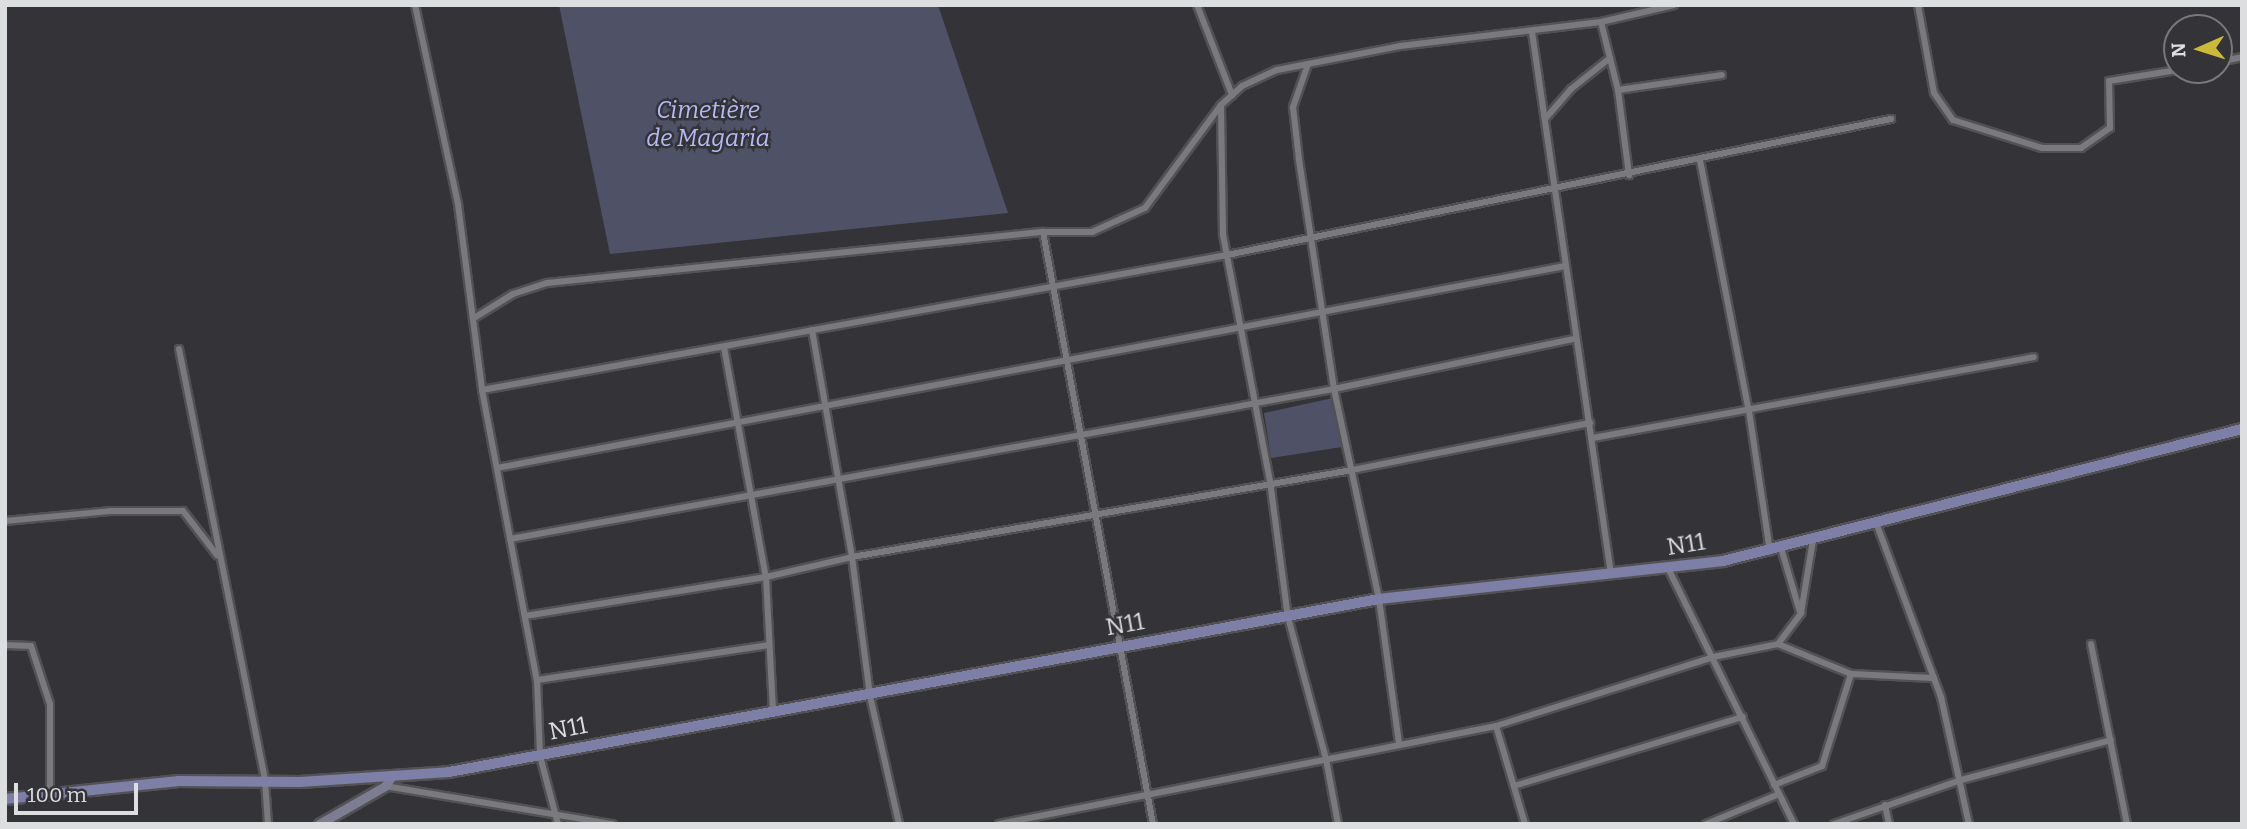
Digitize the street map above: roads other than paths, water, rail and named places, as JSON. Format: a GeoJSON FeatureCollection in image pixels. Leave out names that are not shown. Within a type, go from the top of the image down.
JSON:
{"type":"FeatureCollection","features":[{"type":"Feature","properties":{"kind":"main road","name":"N11"},"geometry":{"type":"LineString","coordinates":[[5,799],[179,781],[388,782],[870,696],[1379,599],[1669,570],[1812,540],[2242,429]]}},
{"type":"Feature","properties":{"kind":"main road"},"geometry":{"type":"LineString","coordinates":[[319,824],[388,782]]}},
{"type":"Feature","properties":{"kind":"street"},"geometry":{"type":"LineString","coordinates":[[415,5],[458,204],[482,390],[537,680],[540,756],[557,820]]}},
{"type":"Feature","properties":{"kind":"street"},"geometry":{"type":"LineString","coordinates":[[1197,5],[1232,95]]}},
{"type":"Feature","properties":{"kind":"street"},"geometry":{"type":"LineString","coordinates":[[474,318],[513,294],[547,283],[1043,232],[1092,232],[1145,208],[1221,105],[1232,95],[1277,70],[1400,46],[1601,22],[1674,5]]}},
{"type":"Feature","properties":{"kind":"street"},"geometry":{"type":"LineString","coordinates":[[1918,5],[1934,93],[1953,120],[2042,148],[2081,148],[2110,128],[2109,81],[2163,71]]}},
{"type":"Feature","properties":{"kind":"street"},"geometry":{"type":"LineString","coordinates":[[1601,22],[1618,90],[1629,175]]}},
{"type":"Feature","properties":{"kind":"street"},"geometry":{"type":"LineString","coordinates":[[1532,32],[1556,190],[1574,340],[1593,438],[1611,576]]}},
{"type":"Feature","properties":{"kind":"street"},"geometry":{"type":"LineString","coordinates":[[1545,119],[1572,89],[1610,58]]}},
{"type":"Feature","properties":{"kind":"street"},"geometry":{"type":"LineString","coordinates":[[1308,64],[1293,107],[1309,236],[1334,389],[1379,599],[1399,744]]}},
{"type":"Feature","properties":{"kind":"street"},"geometry":{"type":"LineString","coordinates":[[1618,90],[1722,75]]}},
{"type":"Feature","properties":{"kind":"street"},"geometry":{"type":"LineString","coordinates":[[1221,105],[1227,256],[1270,481],[1288,617],[1326,759],[1338,824]]}},
{"type":"Feature","properties":{"kind":"street"},"geometry":{"type":"LineString","coordinates":[[482,390],[1227,256],[1309,236],[1556,190],[1891,119]]}},
{"type":"Feature","properties":{"kind":"street"},"geometry":{"type":"LineString","coordinates":[[1700,160],[1775,549],[1801,613]]}},
{"type":"Feature","properties":{"kind":"street"},"geometry":{"type":"LineString","coordinates":[[1043,232],[1117,648],[1153,824]]}},
{"type":"Feature","properties":{"kind":"street"},"geometry":{"type":"LineString","coordinates":[[497,468],[1321,315],[1565,265]]}},
{"type":"Feature","properties":{"kind":"street"},"geometry":{"type":"LineString","coordinates":[[812,330],[852,557],[870,696],[899,824]]}},
{"type":"Feature","properties":{"kind":"street"},"geometry":{"type":"LineString","coordinates":[[510,539],[1255,404],[1574,340]]}},
{"type":"Feature","properties":{"kind":"street"},"geometry":{"type":"LineString","coordinates":[[724,347],[741,423],[766,577],[774,712]]}},
{"type":"Feature","properties":{"kind":"street"},"geometry":{"type":"LineString","coordinates":[[179,349],[218,556],[265,781],[268,824]]}},
{"type":"Feature","properties":{"kind":"street"},"geometry":{"type":"LineString","coordinates":[[1593,438],[2034,358]]}},
{"type":"Feature","properties":{"kind":"street"},"geometry":{"type":"LineString","coordinates":[[525,616],[766,577],[852,557],[1270,481],[1353,470],[1590,423]]}},
{"type":"Feature","properties":{"kind":"street"},"geometry":{"type":"LineString","coordinates":[[5,521],[110,511],[183,511],[218,556]]}},
{"type":"Feature","properties":{"kind":"street"},"geometry":{"type":"LineString","coordinates":[[1877,524],[1934,678],[1961,780],[1969,824]]}},
{"type":"Feature","properties":{"kind":"street"},"geometry":{"type":"LineString","coordinates":[[1778,644],[1801,613],[1812,540]]}},
{"type":"Feature","properties":{"kind":"street"},"geometry":{"type":"LineString","coordinates":[[1669,570],[1794,824]]}},
{"type":"Feature","properties":{"kind":"street"},"geometry":{"type":"LineString","coordinates":[[999,824],[1496,726],[1713,657],[1778,644],[1851,674],[1934,678]]}},
{"type":"Feature","properties":{"kind":"street"},"geometry":{"type":"LineString","coordinates":[[2091,644],[2127,824]]}},
{"type":"Feature","properties":{"kind":"street"},"geometry":{"type":"LineString","coordinates":[[5,645],[31,646],[50,704],[50,794]]}},
{"type":"Feature","properties":{"kind":"street"},"geometry":{"type":"LineString","coordinates":[[537,680],[769,645]]}},
{"type":"Feature","properties":{"kind":"street"},"geometry":{"type":"LineString","coordinates":[[1774,785],[1822,765],[1851,674]]}},
{"type":"Feature","properties":{"kind":"street"},"geometry":{"type":"LineString","coordinates":[[1514,786],[1743,717]]}},
{"type":"Feature","properties":{"kind":"street"},"geometry":{"type":"LineString","coordinates":[[1496,726],[1525,824]]}},
{"type":"Feature","properties":{"kind":"street"},"geometry":{"type":"LineString","coordinates":[[1834,824],[1961,780],[2111,740]]}},
{"type":"Feature","properties":{"kind":"street"},"geometry":{"type":"LineString","coordinates":[[388,782],[557,820],[613,824]]}},
{"type":"Feature","properties":{"kind":"street"},"geometry":{"type":"LineString","coordinates":[[1706,824],[1779,794]]}},
{"type":"Feature","properties":{"kind":"street"},"geometry":{"type":"LineString","coordinates":[[1885,805],[1889,824]]}},
{"type":"Feature","properties":{"kind":"park label","name":"Cimetière de Magaria"},"geometry":{"type":"Point","coordinates":[708,125]}}]}
